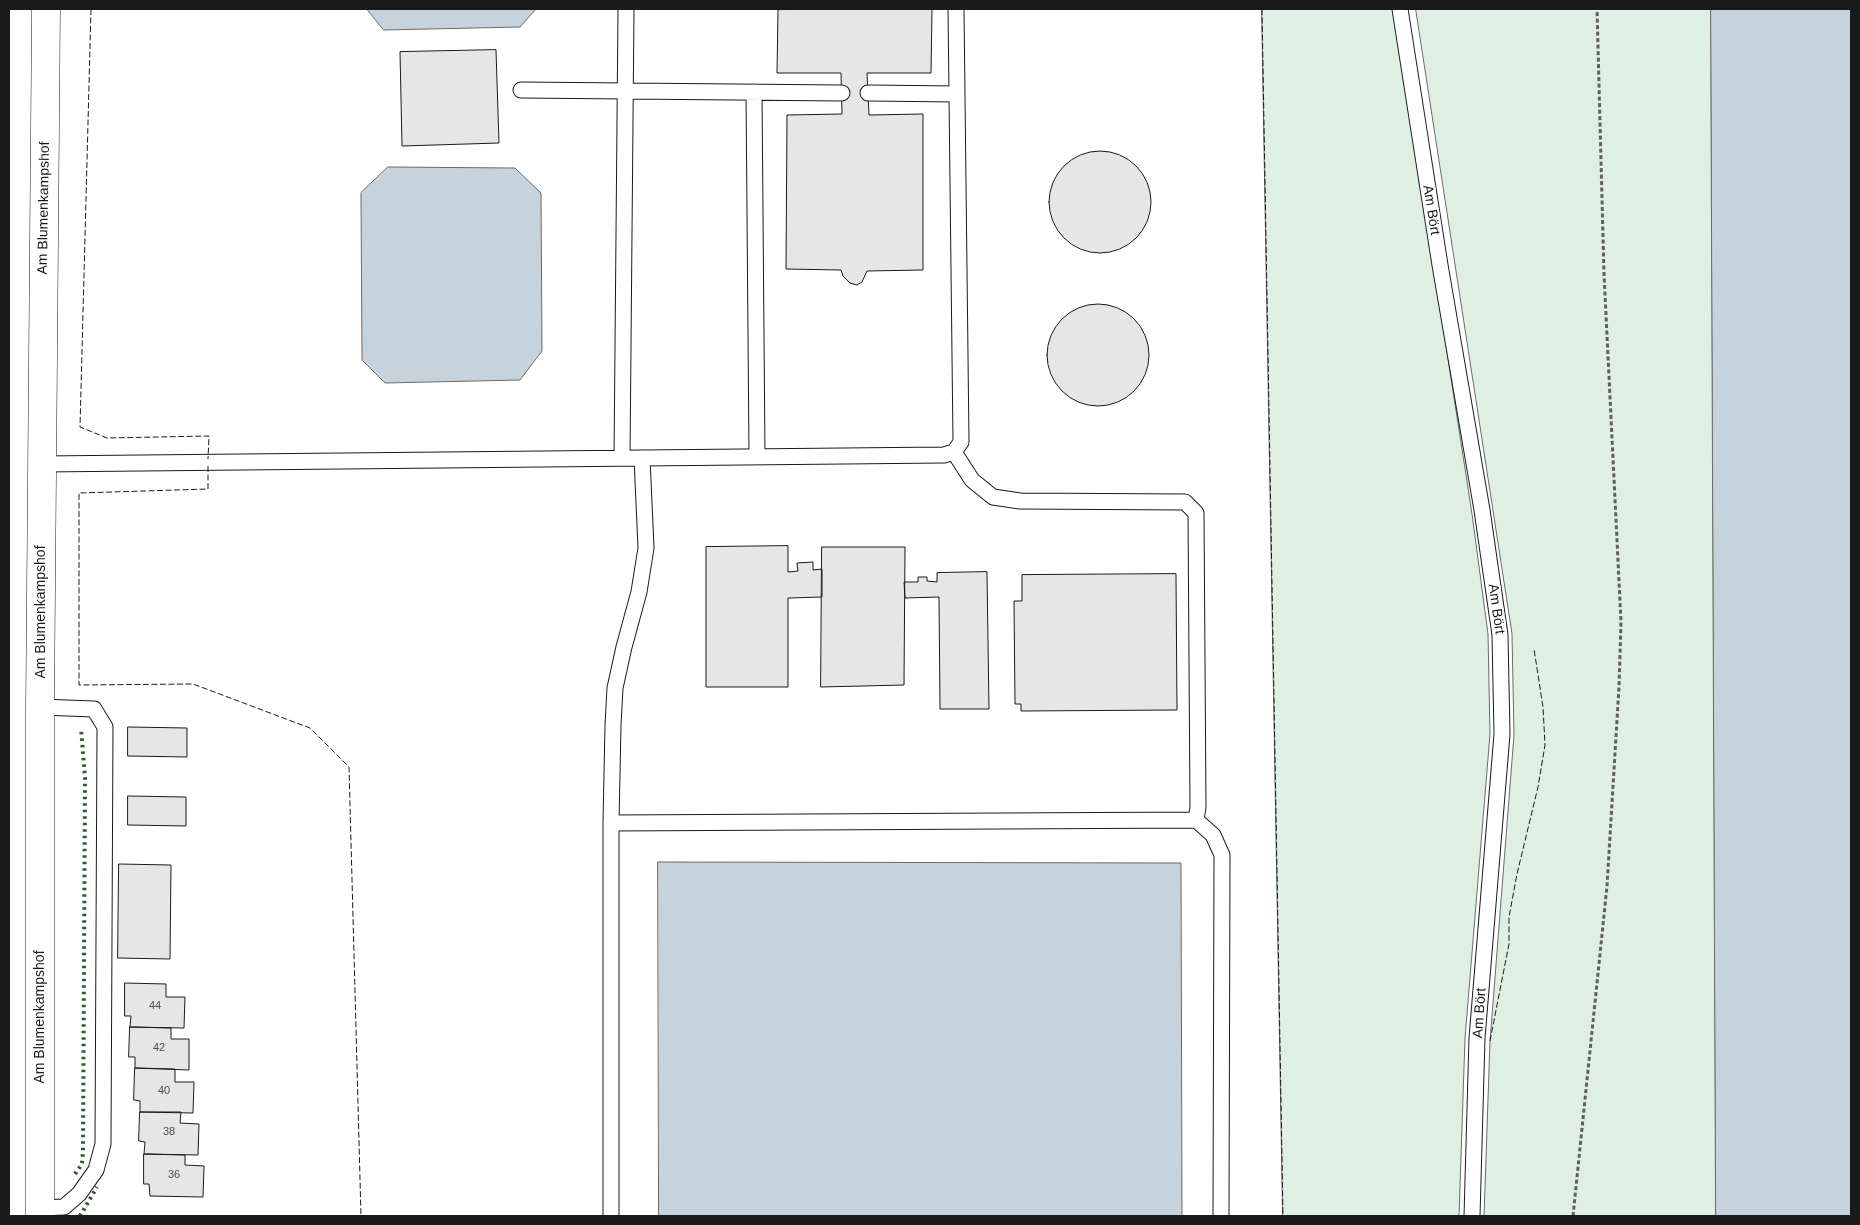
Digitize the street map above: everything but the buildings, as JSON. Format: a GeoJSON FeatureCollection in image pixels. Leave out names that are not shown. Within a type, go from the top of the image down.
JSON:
{"type":"FeatureCollection","features":[{"type":"Feature","properties":{"kind":"street","name":"Am Blumenkampshof"},"geometry":{"type":"LineString","coordinates":[[40,1212],[40,707],[46,9]]}},
{"type":"Feature","properties":{"kind":"lane"},"geometry":{"type":"LineString","coordinates":[[622,458],[626,9]]}},
{"type":"Feature","properties":{"kind":"lane"},"geometry":{"type":"LineString","coordinates":[[42,464],[944,455],[954,452],[961,442],[956,9]]}},
{"type":"Feature","properties":{"kind":"lane","name":"Am Bört"},"geometry":{"type":"LineString","coordinates":[[1400,9],[1438,255],[1482,510],[1500,635],[1502,734],[1477,1038],[1472,1216]]}},
{"type":"Feature","properties":{"kind":"lane"},"geometry":{"type":"LineString","coordinates":[[521,90],[842,93]]}},
{"type":"Feature","properties":{"kind":"lane"},"geometry":{"type":"LineString","coordinates":[[754,92],[757,456]]}},
{"type":"Feature","properties":{"kind":"lane"},"geometry":{"type":"LineString","coordinates":[[868,93],[957,94]]}},
{"type":"Feature","properties":{"kind":"lane"},"geometry":{"type":"LineString","coordinates":[[954,452],[972,480],[993,497],[1020,501],[1185,502],[1196,513],[1198,807],[1196,820]]}},
{"type":"Feature","properties":{"kind":"lane"},"geometry":{"type":"LineString","coordinates":[[611,1216],[611,823],[615,688],[639,592],[646,548],[642,458]]}},
{"type":"Feature","properties":{"kind":"lane"},"geometry":{"type":"LineString","coordinates":[[40,707],[94,709],[105,727],[103,1144],[96,1170],[79,1194],[64,1207],[40,1212]]}},
{"type":"Feature","properties":{"kind":"lane"},"geometry":{"type":"LineString","coordinates":[[611,823],[1196,820],[1212,835],[1222,855],[1221,1216]]}},
{"type":"Feature","properties":{"kind":"path"},"geometry":{"type":"LineString","coordinates":[[1572,1216],[1607,886],[1621,622],[1604,274],[1597,9]]}},
{"type":"Feature","properties":{"kind":"green space"},"geometry":{"type":"Polygon","coordinates":[[[1262,9],[1394,9],[1472,514],[1488,634],[1490,734],[1465,1038],[1459,1216],[1283,1216],[1262,9]]]}},
{"type":"Feature","properties":{"kind":"green space"},"geometry":{"type":"Polygon","coordinates":[[[1416,9],[1711,9],[1716,1216],[1484,1216],[1490,1041],[1514,735],[1512,634],[1416,9]]]}},
{"type":"Feature","properties":{"kind":"shaded area"},"geometry":{"type":"Polygon","coordinates":[[[367,9],[536,9],[520,27],[384,30],[367,9]]]}},
{"type":"Feature","properties":{"kind":"shaded area"},"geometry":{"type":"Polygon","coordinates":[[[1711,9],[1851,9],[1851,1216],[1716,1216],[1711,9]]]}},
{"type":"Feature","properties":{"kind":"shaded area"},"geometry":{"type":"Polygon","coordinates":[[[388,167],[515,168],[541,193],[542,351],[520,380],[385,383],[362,360],[361,193],[388,167]]]}},
{"type":"Feature","properties":{"kind":"shaded area"},"geometry":{"type":"Polygon","coordinates":[[[658,862],[1181,863],[1182,1216],[659,1216],[658,862]]]}},
{"type":"Feature","properties":{"kind":"hedge"},"geometry":{"type":"LineString","coordinates":[[75,1174],[82,1164],[83,1152],[85,778],[81,728]]}},
{"type":"Feature","properties":{"kind":"hedge"},"geometry":{"type":"LineString","coordinates":[[80,1216],[97,1187]]}},
{"type":"Feature","properties":{"kind":"fence"},"geometry":{"type":"LineString","coordinates":[[91,9],[80,427],[107,438],[209,436],[208,459]]}},
{"type":"Feature","properties":{"kind":"fence"},"geometry":{"type":"LineString","coordinates":[[1262,9],[1283,1216]]}},
{"type":"Feature","properties":{"kind":"fence"},"geometry":{"type":"LineString","coordinates":[[208,466],[208,489],[79,493],[79,685],[193,684],[310,728],[349,767],[361,1216]]}},
{"type":"Feature","properties":{"kind":"fence"},"geometry":{"type":"LineString","coordinates":[[1490,1041],[1509,944],[1509,917],[1517,874],[1538,787],[1545,745],[1543,707],[1534,649]]}}]}
